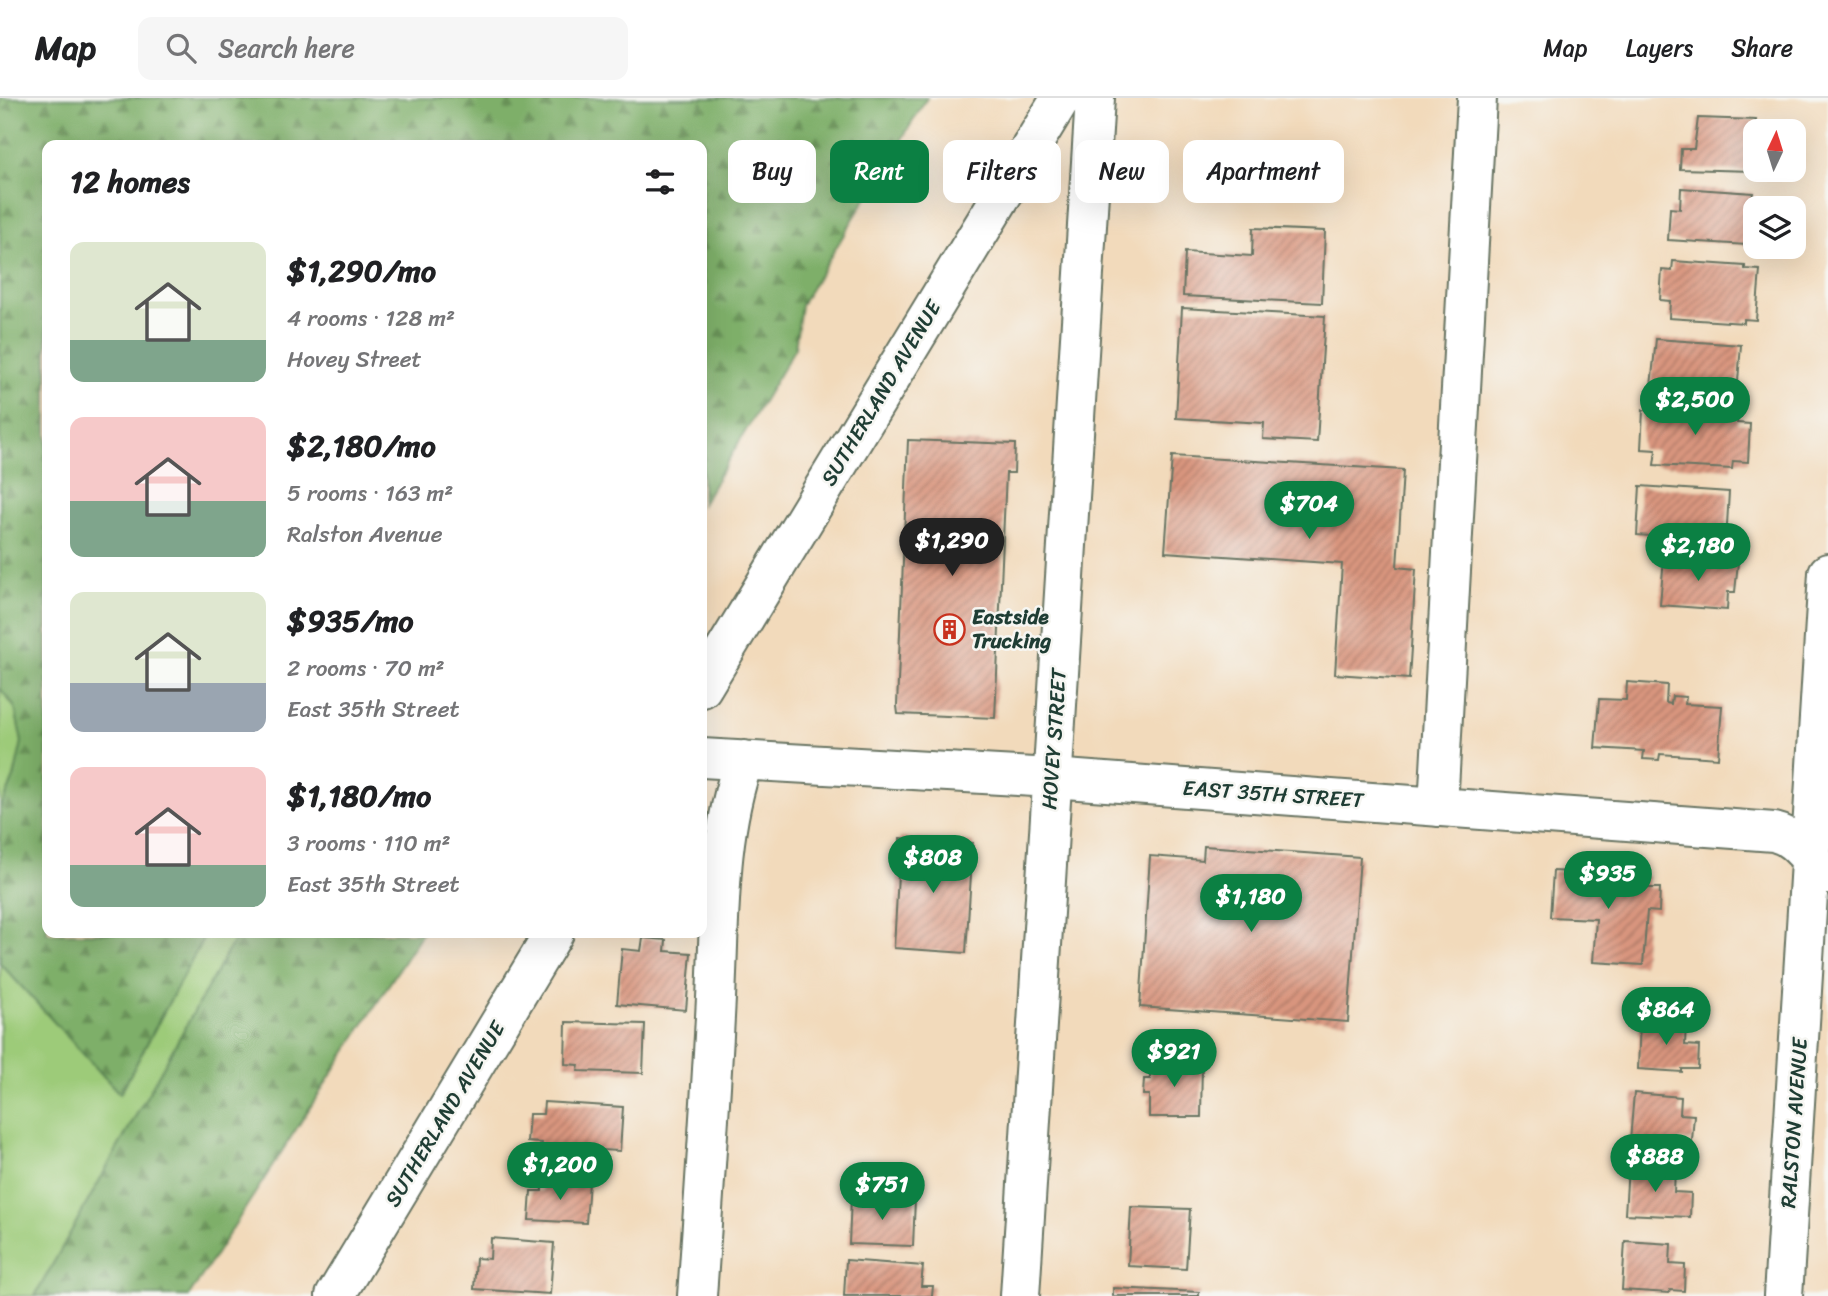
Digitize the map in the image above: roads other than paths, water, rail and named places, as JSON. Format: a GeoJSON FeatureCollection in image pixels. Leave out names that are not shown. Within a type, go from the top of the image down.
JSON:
{"type":"FeatureCollection","features":[{"type":"Feature","properties":{"kind":"street","name":"SUTHERLAND AVENUE"},"geometry":{"type":"LineString","coordinates":[[707,680],[1060,98]]}},
{"type":"Feature","properties":{"kind":"street","name":"HOVEY STREET"},"geometry":{"type":"LineString","coordinates":[[1020,1296],[1095,98]]}},
{"type":"Feature","properties":{"kind":"street"},"geometry":{"type":"LineString","coordinates":[[1438,807],[1477,98]]}},
{"type":"Feature","properties":{"kind":"street","name":"RALSTON AVENUE"},"geometry":{"type":"LineString","coordinates":[[1783,1296],[1819,867],[1828,573]]}},
{"type":"Feature","properties":{"kind":"street","name":"EAST 35TH STREET"},"geometry":{"type":"LineString","coordinates":[[707,758],[1052,778],[1774,832],[1794,841],[1819,867]]}},
{"type":"Feature","properties":{"kind":"street"},"geometry":{"type":"LineString","coordinates":[[697,1296],[709,1133],[721,884],[726,828],[744,760]]}},
{"type":"Feature","properties":{"kind":"street","name":"SUTHERLAND AVENUE"},"geometry":{"type":"LineString","coordinates":[[335,1296],[551,938]]}},
{"type":"Feature","properties":{"kind":"place","name":"Eastside Trucking"},"geometry":{"type":"Point","coordinates":[949,629]}}]}
